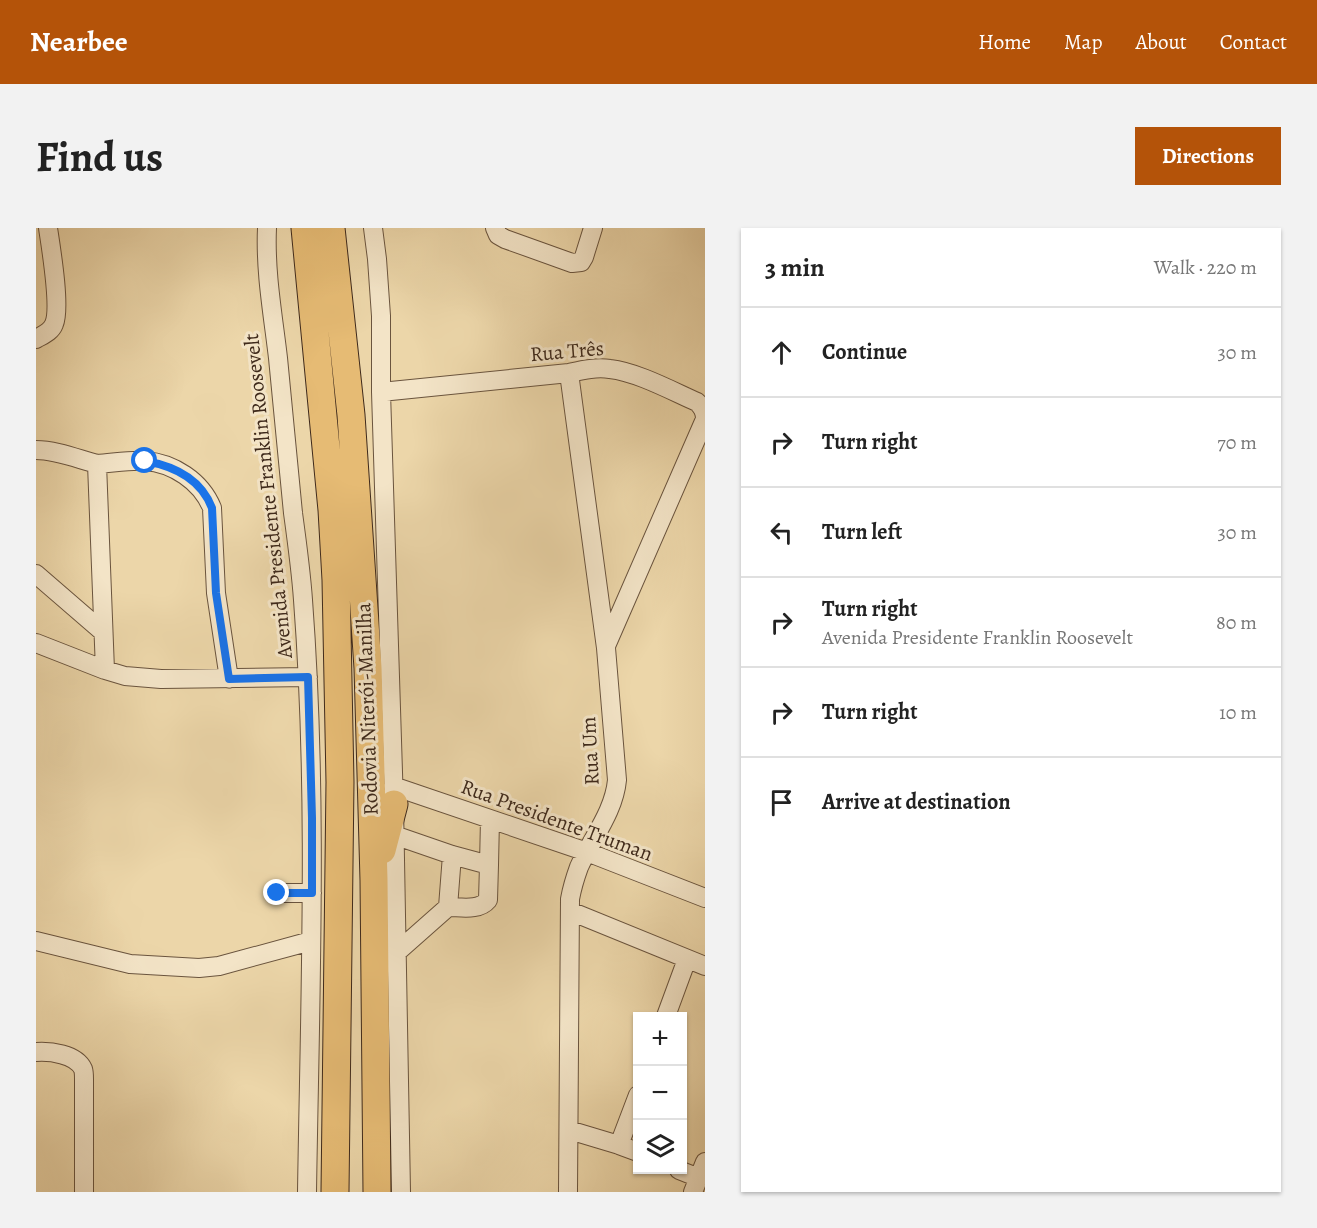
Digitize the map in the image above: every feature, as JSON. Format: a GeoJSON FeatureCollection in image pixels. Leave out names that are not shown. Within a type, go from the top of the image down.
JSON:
{"type":"FeatureCollection","features":[{"type":"Feature","properties":{"kind":"highway","name":"Rodovia Niterói-Manilha"},"geometry":{"type":"LineString","coordinates":[[331,228],[351,415],[368,668],[374,880],[377,1192]]}},
{"type":"Feature","properties":{"kind":"highway","name":"Rodovia Niterói-Manilha"},"geometry":{"type":"LineString","coordinates":[[302,234],[332,510],[336,580],[340,782],[335,1192]]}},
{"type":"Feature","properties":{"kind":"highway"},"geometry":{"type":"LineString","coordinates":[[374,880],[394,795]]}},
{"type":"Feature","properties":{"kind":"street"},"geometry":{"type":"LineString","coordinates":[[36,339],[46,334],[54,325],[57,310],[48,228]]}},
{"type":"Feature","properties":{"kind":"street","name":"Avenida Presidente Franklin Roosevelt"},"geometry":{"type":"LineString","coordinates":[[267,228],[269,289],[303,597],[308,677],[312,893],[307,1192]]}},
{"type":"Feature","properties":{"kind":"street"},"geometry":{"type":"LineString","coordinates":[[373,228],[381,316],[381,392],[394,795],[401,1192]]}},
{"type":"Feature","properties":{"kind":"street"},"geometry":{"type":"LineString","coordinates":[[495,228],[498,235],[505,239],[572,263],[581,261],[584,257],[593,228]]}},
{"type":"Feature","properties":{"kind":"street","name":"Rua Três"},"geometry":{"type":"LineString","coordinates":[[381,392],[609,369],[640,377],[697,402],[705,412],[705,419],[606,648]]}},
{"type":"Feature","properties":{"kind":"street","name":"Rua Um"},"geometry":{"type":"LineString","coordinates":[[568,1192],[572,885],[607,815],[616,791],[617,780],[606,648],[569,373]]}},
{"type":"Feature","properties":{"kind":"street"},"geometry":{"type":"LineString","coordinates":[[36,450],[97,464],[145,461],[161,464],[176,470],[198,485],[208,497],[212,508],[216,593],[229,679]]}},
{"type":"Feature","properties":{"kind":"street"},"geometry":{"type":"LineString","coordinates":[[97,464],[105,670]]}},
{"type":"Feature","properties":{"kind":"street"},"geometry":{"type":"LineString","coordinates":[[36,574],[104,632]]}},
{"type":"Feature","properties":{"kind":"street"},"geometry":{"type":"LineString","coordinates":[[36,643],[125,676],[161,679],[308,677]]}},
{"type":"Feature","properties":{"kind":"street","name":"Rua Presidente Truman"},"geometry":{"type":"LineString","coordinates":[[394,795],[490,819],[587,852],[705,898]]}},
{"type":"Feature","properties":{"kind":"street"},"geometry":{"type":"LineString","coordinates":[[396,952],[448,907],[476,908],[488,900],[490,819]]}},
{"type":"Feature","properties":{"kind":"street"},"geometry":{"type":"LineString","coordinates":[[394,835],[489,865]]}},
{"type":"Feature","properties":{"kind":"street"},"geometry":{"type":"LineString","coordinates":[[448,907],[452,855]]}},
{"type":"Feature","properties":{"kind":"street"},"geometry":{"type":"LineString","coordinates":[[277,893],[312,893]]}},
{"type":"Feature","properties":{"kind":"street"},"geometry":{"type":"LineString","coordinates":[[570,911],[705,966]]}},
{"type":"Feature","properties":{"kind":"street"},"geometry":{"type":"LineString","coordinates":[[36,941],[130,964],[199,968],[219,966],[311,941]]}},
{"type":"Feature","properties":{"kind":"street"},"geometry":{"type":"LineString","coordinates":[[668,1012],[687,958]]}},
{"type":"Feature","properties":{"kind":"street"},"geometry":{"type":"LineString","coordinates":[[36,1052],[47,1051],[62,1055],[78,1063],[83,1069],[84,1192]]}},
{"type":"Feature","properties":{"kind":"street"},"geometry":{"type":"LineString","coordinates":[[619,1145],[633,1108]]}},
{"type":"Feature","properties":{"kind":"street"},"geometry":{"type":"LineString","coordinates":[[569,1130],[633,1150]]}},
{"type":"Feature","properties":{"kind":"route"},"geometry":{"type":"LineString","coordinates":[[145,461],[176,470],[198,485],[208,497],[212,508],[216,593],[229,679],[308,677],[312,893],[277,893]]}}]}
